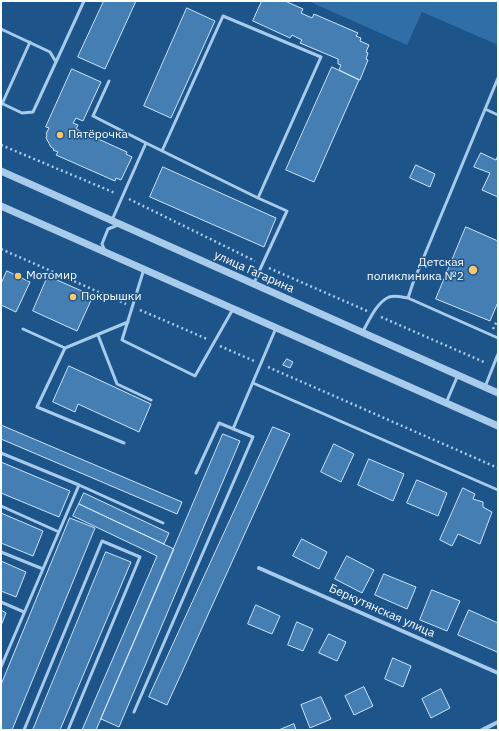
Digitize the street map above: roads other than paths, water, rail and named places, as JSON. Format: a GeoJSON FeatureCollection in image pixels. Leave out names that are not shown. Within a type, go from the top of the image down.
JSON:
{"type":"FeatureCollection","features":[{"type":"Feature","properties":{"kind":"street","name":"улица Гагарина"},"geometry":{"type":"LineString","coordinates":[[1,171],[498,393]]}},
{"type":"Feature","properties":{"kind":"street"},"geometry":{"type":"LineString","coordinates":[[1,206],[498,426]]}},
{"type":"Feature","properties":{"kind":"street","name":"Беркутянская улица"},"geometry":{"type":"LineString","coordinates":[[259,568],[498,673]]}},
{"type":"Feature","properties":{"kind":"street"},"geometry":{"type":"LineString","coordinates":[[482,730],[498,722]]}},
{"type":"Feature","properties":{"kind":"lane"},"geometry":{"type":"LineString","coordinates":[[30,42],[2,103],[22,113],[33,112],[84,1]]}},
{"type":"Feature","properties":{"kind":"lane"},"geometry":{"type":"LineString","coordinates":[[162,151],[223,16],[320,57],[258,198]]}},
{"type":"Feature","properties":{"kind":"lane"},"geometry":{"type":"LineString","coordinates":[[1,29],[50,52],[56,62]]}},
{"type":"Feature","properties":{"kind":"lane"},"geometry":{"type":"LineString","coordinates":[[408,298],[498,78]]}},
{"type":"Feature","properties":{"kind":"lane"},"geometry":{"type":"LineString","coordinates":[[109,81],[93,116],[146,144],[288,211],[254,284]]}},
{"type":"Feature","properties":{"kind":"lane"},"geometry":{"type":"LineString","coordinates":[[485,109],[498,115]]}},
{"type":"Feature","properties":{"kind":"lane"},"geometry":{"type":"LineString","coordinates":[[112,220],[146,144]]}},
{"type":"Feature","properties":{"kind":"lane"},"geometry":{"type":"LineString","coordinates":[[106,253],[102,244],[108,230],[120,224]]}},
{"type":"Feature","properties":{"kind":"lane"},"geometry":{"type":"LineString","coordinates":[[144,269],[122,340],[195,376],[233,309]]}},
{"type":"Feature","properties":{"kind":"lane"},"geometry":{"type":"LineString","coordinates":[[362,332],[378,306],[389,298],[397,296],[408,298],[498,338]]}},
{"type":"Feature","properties":{"kind":"lane"},"geometry":{"type":"LineString","coordinates":[[124,443],[37,406],[65,348],[128,322]]}},
{"type":"Feature","properties":{"kind":"lane"},"geometry":{"type":"LineString","coordinates":[[233,429],[276,328]]}},
{"type":"Feature","properties":{"kind":"lane"},"geometry":{"type":"LineString","coordinates":[[23,329],[65,348]]}},
{"type":"Feature","properties":{"kind":"lane"},"geometry":{"type":"LineString","coordinates":[[98,335],[117,384],[151,400]]}},
{"type":"Feature","properties":{"kind":"lane"},"geometry":{"type":"LineString","coordinates":[[485,387],[498,354]]}},
{"type":"Feature","properties":{"kind":"lane"},"geometry":{"type":"LineString","coordinates":[[446,403],[458,375]]}},
{"type":"Feature","properties":{"kind":"lane"},"geometry":{"type":"LineString","coordinates":[[253,383],[498,490]]}},
{"type":"Feature","properties":{"kind":"lane"},"geometry":{"type":"LineString","coordinates":[[134,712],[253,437],[219,423],[196,473]]}},
{"type":"Feature","properties":{"kind":"lane"},"geometry":{"type":"LineString","coordinates":[[1,453],[79,485],[163,523]]}},
{"type":"Feature","properties":{"kind":"lane"},"geometry":{"type":"LineString","coordinates":[[1,667],[79,485]]}},
{"type":"Feature","properties":{"kind":"lane"},"geometry":{"type":"LineString","coordinates":[[1,506],[59,532]]}},
{"type":"Feature","properties":{"kind":"lane"},"geometry":{"type":"LineString","coordinates":[[24,730],[102,541],[140,557],[68,730]]}},
{"type":"Feature","properties":{"kind":"lane"},"geometry":{"type":"LineString","coordinates":[[1,552],[43,569]]}},
{"type":"Feature","properties":{"kind":"lane"},"geometry":{"type":"LineString","coordinates":[[1,602],[24,612]]}},
{"type":"Feature","properties":{"kind":"lane"},"geometry":{"type":"LineString","coordinates":[[1,652],[6,654]]}},
{"type":"Feature","properties":{"kind":"place","name":"Пятёрочка"},"geometry":{"type":"Point","coordinates":[60,135]}},
{"type":"Feature","properties":{"kind":"place","name":"Детская поликлиника №2"},"geometry":{"type":"Point","coordinates":[473,270]}},
{"type":"Feature","properties":{"kind":"place","name":"Мотомир"},"geometry":{"type":"Point","coordinates":[18,276]}},
{"type":"Feature","properties":{"kind":"place","name":"Покрышки"},"geometry":{"type":"Point","coordinates":[73,297]}}]}
